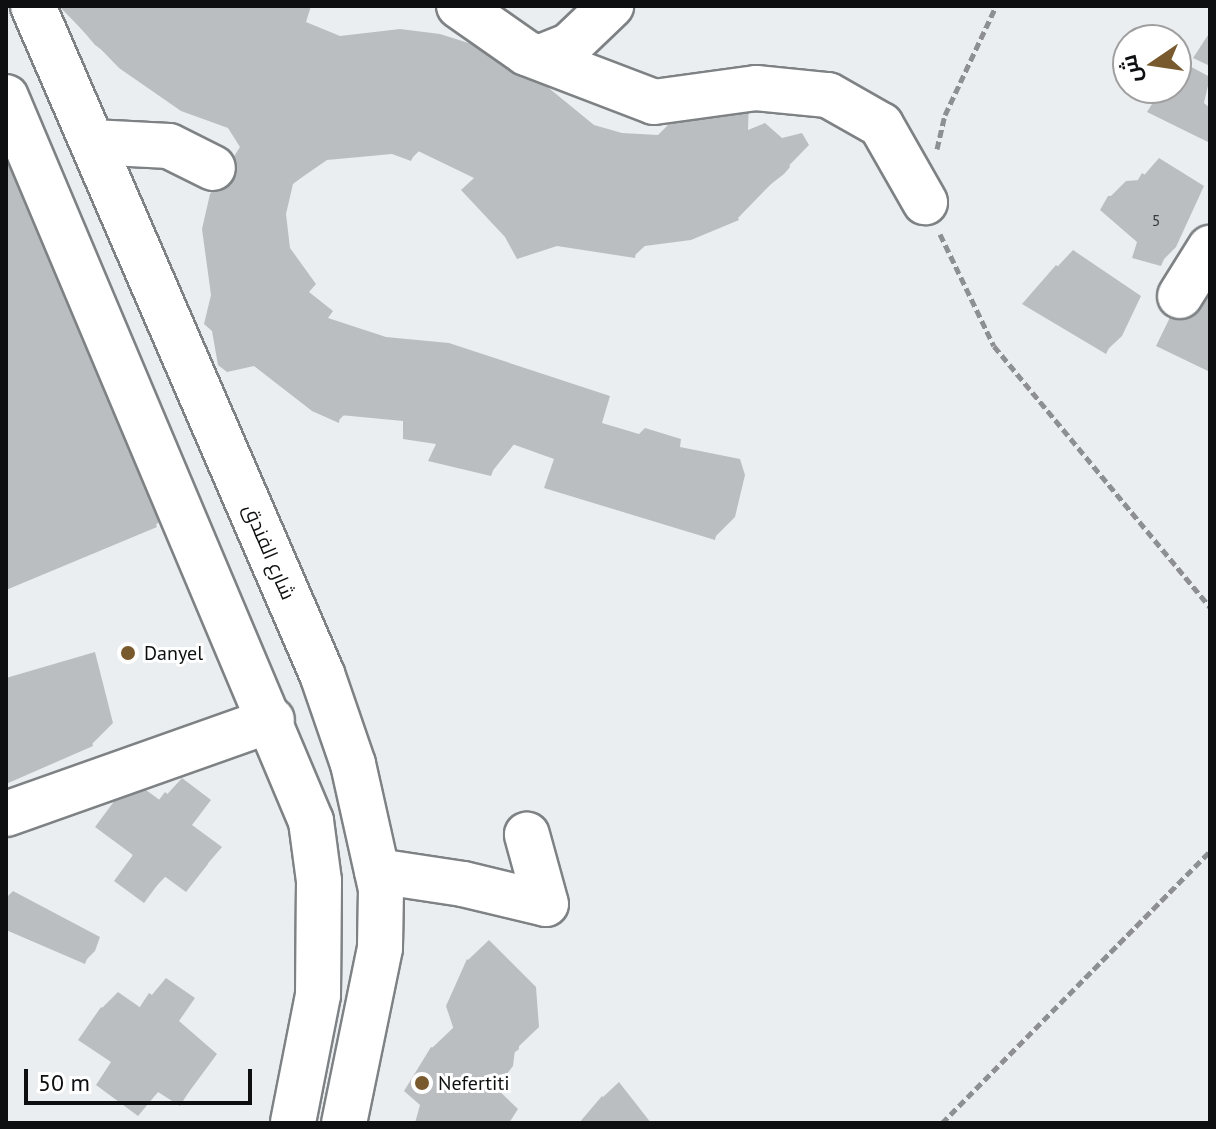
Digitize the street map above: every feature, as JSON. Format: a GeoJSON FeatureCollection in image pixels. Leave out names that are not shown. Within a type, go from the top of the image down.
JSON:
{"type":"FeatureCollection","features":[{"type":"Feature","properties":{"kind":"street","name":"شارع الفندق"},"geometry":{"type":"LineString","coordinates":[[33,6],[322,674],[353,764],[377,871],[380,948],[344,1123]]}},
{"type":"Feature","properties":{"kind":"street"},"geometry":{"type":"LineString","coordinates":[[459,6],[526,53],[654,102],[756,88],[828,95],[881,125],[925,202]]}},
{"type":"Feature","properties":{"kind":"street"},"geometry":{"type":"LineString","coordinates":[[541,57],[570,45],[611,6]]}},
{"type":"Feature","properties":{"kind":"street"},"geometry":{"type":"LineString","coordinates":[[6,97],[272,720],[311,821],[319,881],[318,995],[293,1123]]}},
{"type":"Feature","properties":{"kind":"street"},"geometry":{"type":"LineString","coordinates":[[92,142],[169,146],[213,168]]}},
{"type":"Feature","properties":{"kind":"street"},"geometry":{"type":"LineString","coordinates":[[1180,296],[1210,248]]}},
{"type":"Feature","properties":{"kind":"street"},"geometry":{"type":"LineString","coordinates":[[6,814],[272,720]]}},
{"type":"Feature","properties":{"kind":"street"},"geometry":{"type":"LineString","coordinates":[[377,871],[463,884],[546,904],[527,835]]}},
{"type":"Feature","properties":{"kind":"path"},"geometry":{"type":"LineString","coordinates":[[996,6],[945,115],[925,202],[994,346],[1210,607]]}},
{"type":"Feature","properties":{"kind":"path"},"geometry":{"type":"LineString","coordinates":[[942,1123],[1210,851]]}},
{"type":"Feature","properties":{"kind":"building"},"geometry":{"type":"Polygon","coordinates":[[[59,6],[279,6],[296,15],[286,43],[319,56],[378,49],[419,54],[473,71],[496,82],[573,145],[647,155],[647,143],[690,127],[700,147],[711,137],[714,118],[725,115],[728,149],[743,143],[761,158],[786,155],[790,167],[735,212],[739,220],[691,240],[637,247],[635,258],[557,246],[517,259],[505,237],[461,190],[474,178],[416,150],[411,161],[392,154],[327,160],[285,189],[267,221],[270,269],[297,306],[290,314],[314,332],[310,339],[365,357],[427,363],[591,416],[583,443],[622,455],[623,447],[661,459],[660,467],[720,479],[725,496],[715,540],[544,488],[554,459],[504,441],[491,476],[428,461],[436,444],[403,439],[403,421],[340,415],[339,423],[312,411],[254,366],[227,372],[218,365],[212,331],[204,324],[211,295],[202,229],[210,194],[240,147],[228,128],[181,111],[119,68],[59,6]]]}},
{"type":"Feature","properties":{"kind":"building"},"geometry":{"type":"Polygon","coordinates":[[[1210,32],[1210,66],[1193,58],[1210,32]]]}},
{"type":"Feature","properties":{"kind":"building"},"geometry":{"type":"Polygon","coordinates":[[[1192,83],[1206,91],[1195,114],[1210,126],[1210,143],[1147,112],[1152,104],[1192,104],[1192,83]]]}},
{"type":"Feature","properties":{"kind":"building"},"geometry":{"type":"Polygon","coordinates":[[[1142,173],[1189,202],[1161,266],[1132,258],[1137,242],[1100,210],[1108,196],[1129,195],[1142,173]]]}},
{"type":"Feature","properties":{"kind":"building"},"geometry":{"type":"Polygon","coordinates":[[[6,220],[157,527],[6,590],[6,220]]]}},
{"type":"Feature","properties":{"kind":"building"},"geometry":{"type":"Polygon","coordinates":[[[1056,265],[1126,313],[1106,354],[1022,304],[1056,265]]]}},
{"type":"Feature","properties":{"kind":"building"},"geometry":{"type":"Polygon","coordinates":[[[1210,290],[1210,372],[1156,346],[1180,297],[1202,307],[1210,290]]]}},
{"type":"Feature","properties":{"kind":"building"},"geometry":{"type":"Polygon","coordinates":[[[74,672],[93,746],[6,784],[6,691],[74,672]]]}},
{"type":"Feature","properties":{"kind":"building"},"geometry":{"type":"Polygon","coordinates":[[[165,792],[197,817],[178,842],[208,864],[186,892],[164,876],[144,903],[114,881],[133,855],[95,827],[118,796],[146,817],[165,792]]]}},
{"type":"Feature","properties":{"kind":"building"},"geometry":{"type":"Polygon","coordinates":[[[6,903],[91,948],[85,964],[6,930],[6,903]]]}},
{"type":"Feature","properties":{"kind":"building"},"geometry":{"type":"Polygon","coordinates":[[[467,959],[517,1008],[519,1049],[496,1067],[493,1089],[477,1109],[491,1123],[415,1123],[420,1105],[404,1091],[431,1047],[443,1051],[456,1036],[446,1006],[467,959]]]}},
{"type":"Feature","properties":{"kind":"building"},"geometry":{"type":"Polygon","coordinates":[[[149,993],[181,1014],[165,1038],[202,1070],[180,1106],[158,1092],[138,1116],[96,1085],[111,1062],[78,1040],[101,1007],[128,1025],[149,993]]]}},
{"type":"Feature","properties":{"kind":"building"},"geometry":{"type":"Polygon","coordinates":[[[602,1096],[623,1123],[579,1123],[602,1096]]]}},
{"type":"Feature","properties":{"kind":"place","name":"Danyel"},"geometry":{"type":"Point","coordinates":[128,653]}},
{"type":"Feature","properties":{"kind":"place","name":"Nefertiti"},"geometry":{"type":"Point","coordinates":[422,1083]}}]}
